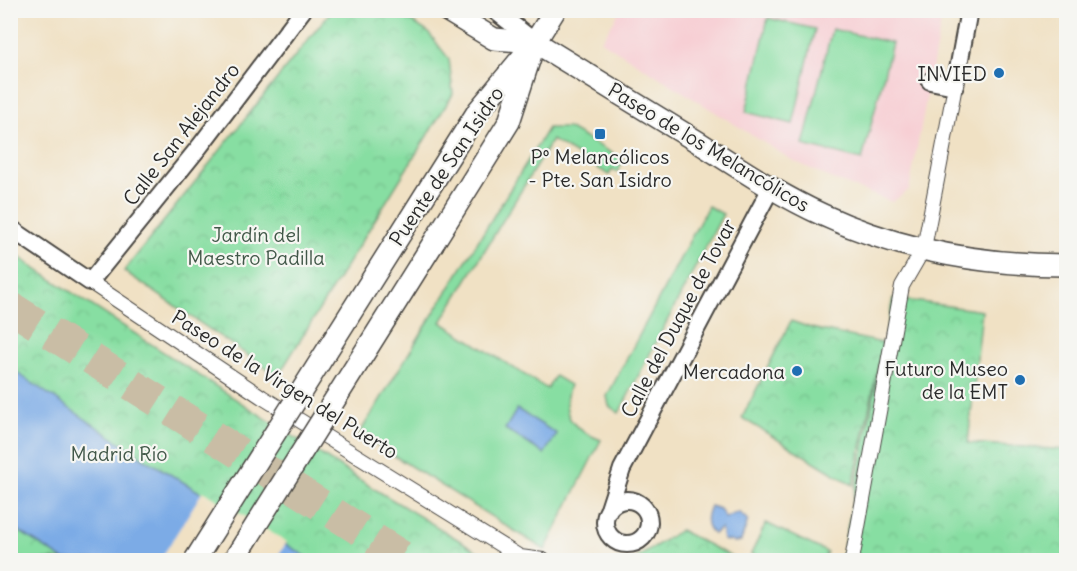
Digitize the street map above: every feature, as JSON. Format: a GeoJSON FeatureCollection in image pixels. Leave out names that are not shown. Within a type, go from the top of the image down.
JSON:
{"type":"FeatureCollection","features":[{"type":"Feature","properties":{"kind":"street","name":"Calle San Alejandro"},"geometry":{"type":"LineString","coordinates":[[90,282],[200,146],[303,10]]}},
{"type":"Feature","properties":{"kind":"street","name":"Paseo de los Melancólicos"},"geometry":{"type":"LineString","coordinates":[[446,10],[494,39],[535,42]]}},
{"type":"Feature","properties":{"kind":"street","name":"Paseo de los Melancólicos"},"geometry":{"type":"LineString","coordinates":[[494,10],[535,42],[771,188],[824,216],[895,242],[924,248],[994,261],[1066,265]]}},
{"type":"Feature","properties":{"kind":"street"},"geometry":{"type":"LineString","coordinates":[[535,42],[555,10]]}},
{"type":"Feature","properties":{"kind":"street"},"geometry":{"type":"LineString","coordinates":[[852,561],[902,286],[924,248],[969,10]]}},
{"type":"Feature","properties":{"kind":"street","name":"Puente de San Isidro"},"geometry":{"type":"LineString","coordinates":[[195,561],[478,111],[535,42]]}},
{"type":"Feature","properties":{"kind":"street","name":"Puente de San Isidro"},"geometry":{"type":"LineString","coordinates":[[234,561],[506,128],[535,42]]}},
{"type":"Feature","properties":{"kind":"street"},"geometry":{"type":"LineString","coordinates":[[930,81],[955,86]]}},
{"type":"Feature","properties":{"kind":"street","name":"Calle del Duque de Tovar"},"geometry":{"type":"LineString","coordinates":[[608,512],[622,469],[771,188]]}},
{"type":"Feature","properties":{"kind":"street","name":"Paseo de la Virgen del Puerto"},"geometry":{"type":"LineString","coordinates":[[10,228],[262,397],[520,557],[543,561]]}},
{"type":"Feature","properties":{"kind":"street"},"geometry":{"type":"LineString","coordinates":[[622,469],[650,521],[645,535],[633,543],[619,542],[613,538],[606,526],[608,512],[618,502],[632,500],[639,503]]}},
{"type":"Feature","properties":{"kind":"shaded area"},"geometry":{"type":"Polygon","coordinates":[[[620,11],[943,11],[909,190],[892,202],[830,178],[792,160],[601,41],[620,11]]]}},
{"type":"Feature","properties":{"kind":"green space","name":"Jardín del Maestro Padilla"},"geometry":{"type":"Polygon","coordinates":[[[331,11],[395,11],[428,32],[449,59],[453,94],[278,376],[124,271],[331,11]]]}},
{"type":"Feature","properties":{"kind":"green space"},"geometry":{"type":"Polygon","coordinates":[[[768,18],[815,29],[793,124],[746,112],[768,18]]]}},
{"type":"Feature","properties":{"kind":"green space"},"geometry":{"type":"Polygon","coordinates":[[[832,29],[892,43],[862,160],[803,145],[832,29]]]}},
{"type":"Feature","properties":{"kind":"green space"},"geometry":{"type":"Polygon","coordinates":[[[548,128],[568,128],[624,160],[617,172],[612,170],[609,175],[552,140],[441,322],[547,389],[555,376],[570,385],[566,405],[571,420],[583,431],[601,440],[545,550],[359,434],[548,128]]]}},
{"type":"Feature","properties":{"kind":"green space"},"geometry":{"type":"Polygon","coordinates":[[[708,206],[723,214],[619,413],[609,406],[607,396],[708,206]]]}},
{"type":"Feature","properties":{"kind":"green space","name":"Madrid Río"},"geometry":{"type":"Polygon","coordinates":[[[10,249],[34,268],[368,485],[492,560],[11,560],[10,249]]]}},
{"type":"Feature","properties":{"kind":"green space"},"geometry":{"type":"Polygon","coordinates":[[[893,298],[982,311],[968,443],[1066,450],[1066,560],[841,560],[893,298]]]}},
{"type":"Feature","properties":{"kind":"green space"},"geometry":{"type":"Polygon","coordinates":[[[791,321],[811,328],[883,343],[853,485],[742,418],[791,321]]]}},
{"type":"Feature","properties":{"kind":"green space"},"geometry":{"type":"Polygon","coordinates":[[[766,523],[827,552],[823,560],[765,560],[751,554],[766,523]]]}},
{"type":"Feature","properties":{"kind":"green space"},"geometry":{"type":"Polygon","coordinates":[[[680,530],[738,560],[634,560],[680,530]]]}},
{"type":"Feature","properties":{"kind":"water"},"geometry":{"type":"Polygon","coordinates":[[[10,368],[140,456],[312,560],[64,560],[11,526],[10,368]]]}},
{"type":"Feature","properties":{"kind":"water"},"geometry":{"type":"Polygon","coordinates":[[[517,409],[557,434],[544,454],[505,429],[517,409]]]}},
{"type":"Feature","properties":{"kind":"water"},"geometry":{"type":"Polygon","coordinates":[[[710,506],[720,509],[725,518],[738,512],[748,520],[741,541],[723,540],[721,528],[714,534],[708,528],[706,522],[710,506]]]}},
{"type":"Feature","properties":{"kind":"pier"},"geometry":{"type":"Polygon","coordinates":[[[203,491],[287,542],[275,560],[160,560],[203,491]]]}},
{"type":"Feature","properties":{"kind":"tunnel"},"geometry":{"type":"LineString","coordinates":[[10,307],[407,560]]}},
{"type":"Feature","properties":{"kind":"place","name":"INVIED"},"geometry":{"type":"Point","coordinates":[999,73]}},
{"type":"Feature","properties":{"kind":"place","name":"Pº Melancólicos - Pte. San Isidro"},"geometry":{"type":"Point","coordinates":[600,134]}},
{"type":"Feature","properties":{"kind":"place","name":"Mercadona"},"geometry":{"type":"Point","coordinates":[797,371]}},
{"type":"Feature","properties":{"kind":"place","name":"Futuro Museo de la EMT"},"geometry":{"type":"Point","coordinates":[1020,380]}}]}
